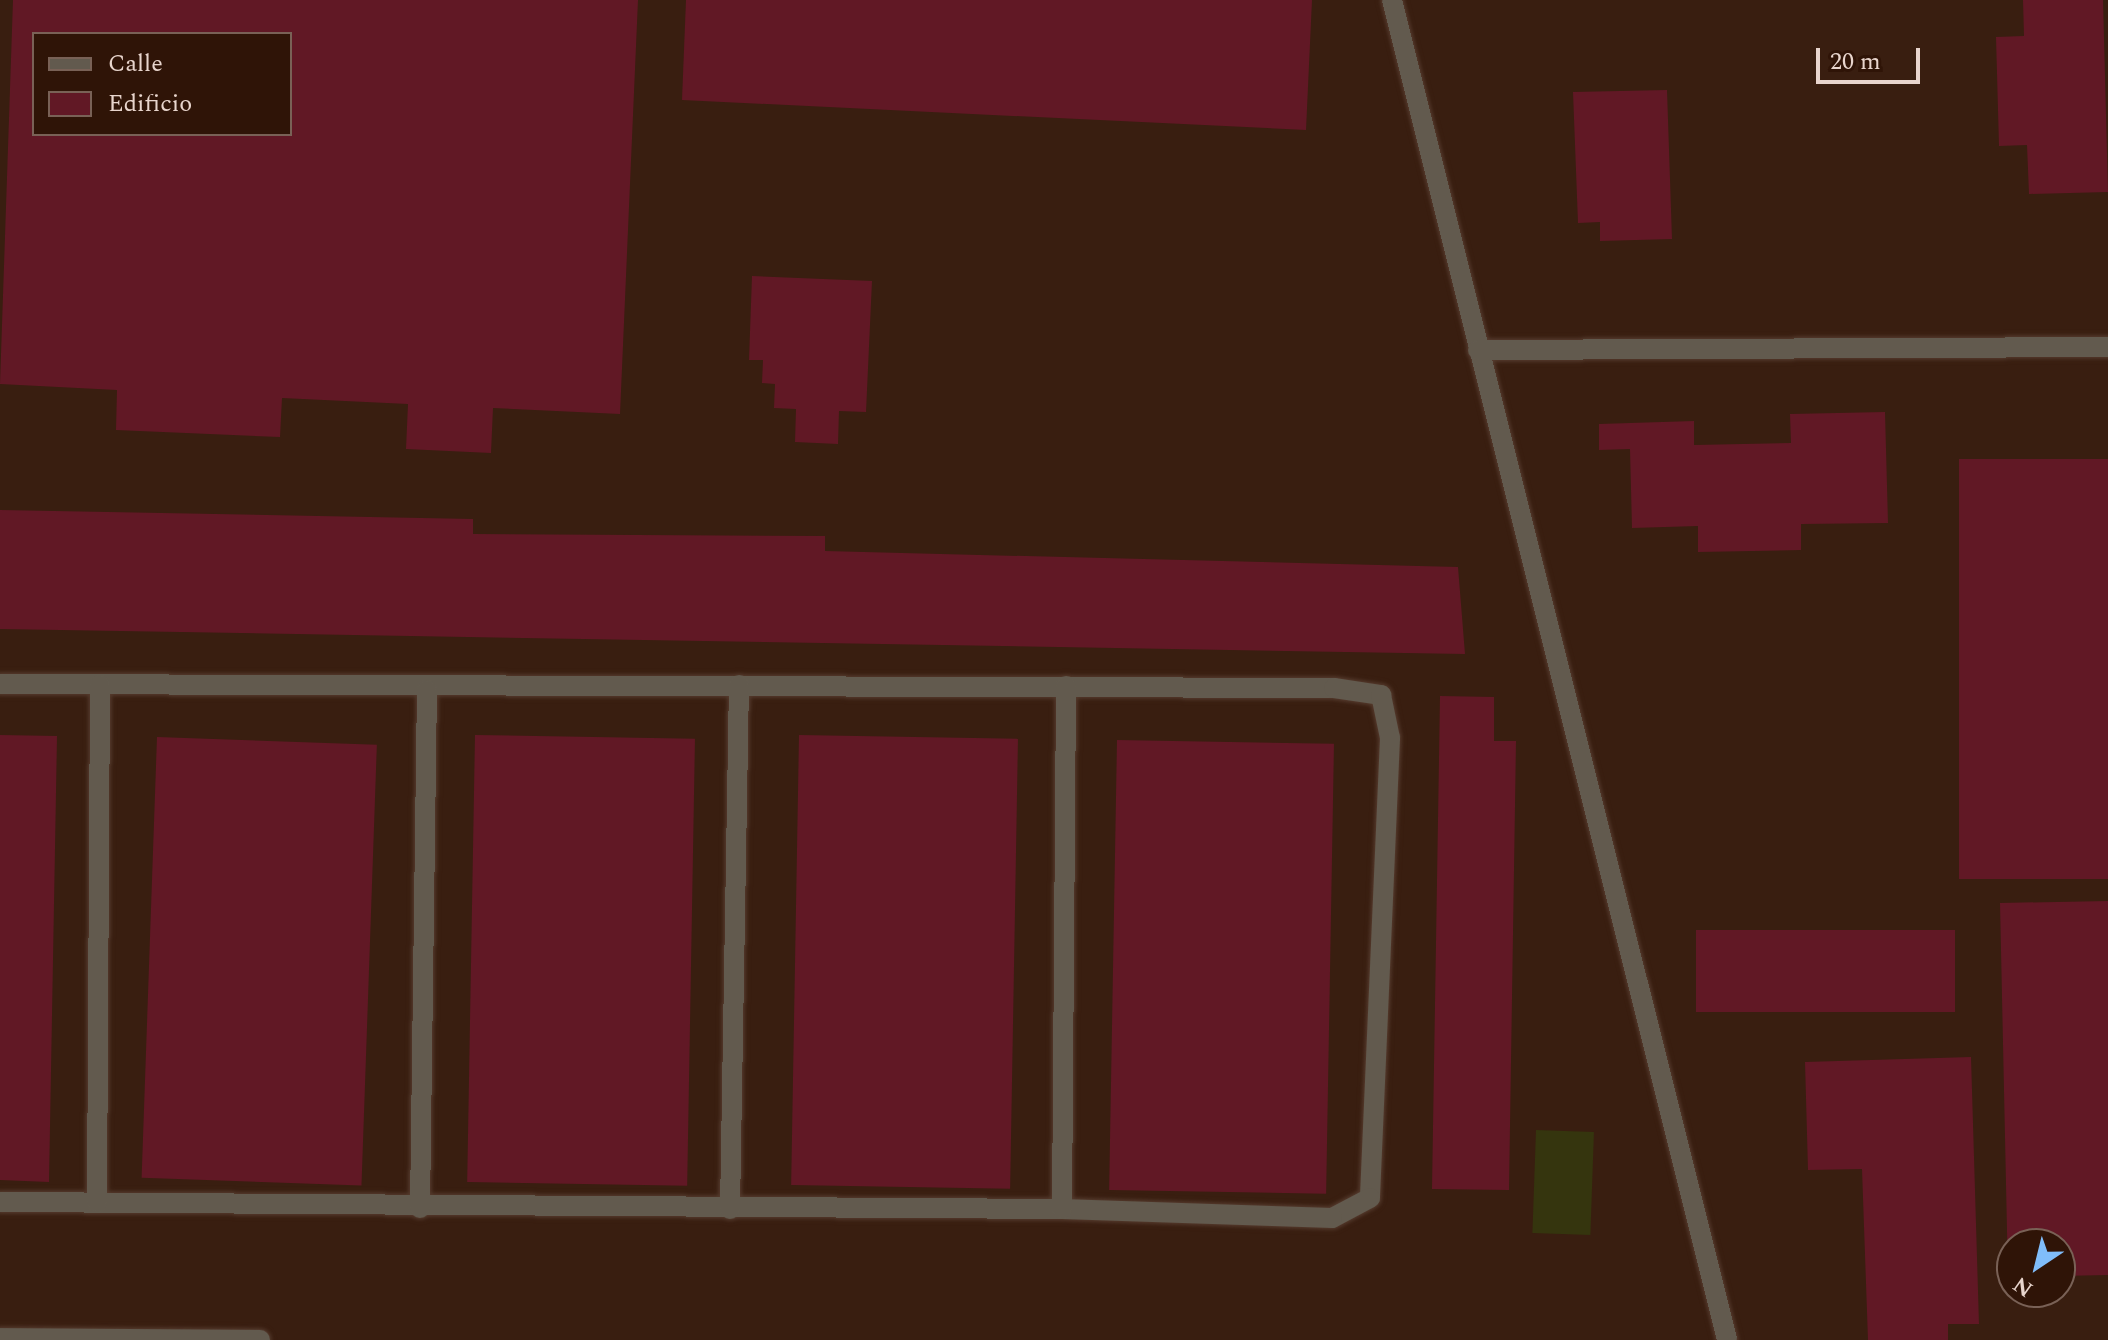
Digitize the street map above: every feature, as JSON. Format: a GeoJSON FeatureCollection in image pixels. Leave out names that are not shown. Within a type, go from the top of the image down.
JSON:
{"type":"FeatureCollection","features":[{"type":"Feature","properties":{"kind":"street"},"geometry":{"type":"LineString","coordinates":[[1392,0],[1727,1340]]}},
{"type":"Feature","properties":{"kind":"street"},"geometry":{"type":"LineString","coordinates":[[1478,350],[2108,347]]}},
{"type":"Feature","properties":{"kind":"street"},"geometry":{"type":"LineString","coordinates":[[0,684],[427,690],[739,685],[1334,688],[1381,695],[1390,738],[1370,1198],[1332,1218],[1062,1209],[420,1208],[0,1202]]}},
{"type":"Feature","properties":{"kind":"street"},"geometry":{"type":"LineString","coordinates":[[97,1202],[100,685]]}},
{"type":"Feature","properties":{"kind":"street"},"geometry":{"type":"LineString","coordinates":[[730,1209],[739,685]]}},
{"type":"Feature","properties":{"kind":"street"},"geometry":{"type":"LineString","coordinates":[[1062,1209],[1066,686]]}},
{"type":"Feature","properties":{"kind":"street"},"geometry":{"type":"LineString","coordinates":[[420,1208],[427,690]]}},
{"type":"Feature","properties":{"kind":"street"},"geometry":{"type":"LineString","coordinates":[[0,1338],[260,1340]]}},
{"type":"Feature","properties":{"kind":"shaded area"},"geometry":{"type":"Polygon","coordinates":[[[1536,1130],[1594,1132],[1590,1235],[1532,1233],[1536,1130]]]}},
{"type":"Feature","properties":{"kind":"building"},"geometry":{"type":"Polygon","coordinates":[[[13,0],[638,0],[620,414],[493,408],[491,453],[406,449],[408,404],[282,398],[280,437],[116,430],[117,390],[0,384],[13,0]]]}},
{"type":"Feature","properties":{"kind":"building"},"geometry":{"type":"Polygon","coordinates":[[[686,0],[1312,0],[1306,130],[682,100],[686,0]]]}},
{"type":"Feature","properties":{"kind":"building"},"geometry":{"type":"Polygon","coordinates":[[[2023,0],[2103,0],[2108,192],[2029,194],[2027,145],[1999,146],[1996,37],[2024,36],[2023,0]]]}},
{"type":"Feature","properties":{"kind":"building"},"geometry":{"type":"Polygon","coordinates":[[[1667,90],[1672,239],[1600,241],[1600,222],[1578,223],[1573,92],[1667,90]]]}},
{"type":"Feature","properties":{"kind":"building"},"geometry":{"type":"Polygon","coordinates":[[[752,276],[872,281],[866,412],[839,411],[838,444],[795,442],[796,409],[774,408],[775,384],[762,383],[763,360],[749,360],[752,276]]]}},
{"type":"Feature","properties":{"kind":"building"},"geometry":{"type":"Polygon","coordinates":[[[1885,412],[1888,523],[1801,524],[1801,550],[1698,552],[1698,526],[1632,528],[1630,449],[1599,450],[1599,424],[1694,421],[1694,445],[1791,443],[1790,414],[1885,412]]]}},
{"type":"Feature","properties":{"kind":"building"},"geometry":{"type":"Polygon","coordinates":[[[1959,459],[2108,459],[2108,879],[1959,879],[1959,459]]]}},
{"type":"Feature","properties":{"kind":"building"},"geometry":{"type":"Polygon","coordinates":[[[0,510],[473,519],[473,534],[825,536],[825,551],[1458,567],[1465,654],[0,629],[0,510]]]}},
{"type":"Feature","properties":{"kind":"building"},"geometry":{"type":"Polygon","coordinates":[[[1440,696],[1494,697],[1494,741],[1516,741],[1509,1190],[1432,1189],[1440,696]]]}},
{"type":"Feature","properties":{"kind":"building"},"geometry":{"type":"Polygon","coordinates":[[[0,735],[57,736],[49,1182],[0,1180],[0,735]]]}},
{"type":"Feature","properties":{"kind":"building"},"geometry":{"type":"Polygon","coordinates":[[[475,735],[695,739],[687,1186],[467,1182],[475,735]]]}},
{"type":"Feature","properties":{"kind":"building"},"geometry":{"type":"Polygon","coordinates":[[[799,735],[1018,739],[1010,1189],[791,1185],[799,735]]]}},
{"type":"Feature","properties":{"kind":"building"},"geometry":{"type":"Polygon","coordinates":[[[157,737],[377,745],[361,1185],[142,1178],[157,737]]]}},
{"type":"Feature","properties":{"kind":"building"},"geometry":{"type":"Polygon","coordinates":[[[1117,740],[1334,744],[1326,1194],[1109,1190],[1117,740]]]}},
{"type":"Feature","properties":{"kind":"building"},"geometry":{"type":"Polygon","coordinates":[[[2108,901],[2108,1275],[2076,1276],[2076,1228],[2007,1228],[2000,903],[2108,901]]]}},
{"type":"Feature","properties":{"kind":"building"},"geometry":{"type":"Polygon","coordinates":[[[1696,930],[1955,930],[1955,1012],[1696,1012],[1696,930]]]}},
{"type":"Feature","properties":{"kind":"building"},"geometry":{"type":"Polygon","coordinates":[[[1971,1057],[1979,1324],[1948,1324],[1948,1340],[1868,1340],[1862,1169],[1808,1170],[1805,1062],[1971,1057]]]}}]}
